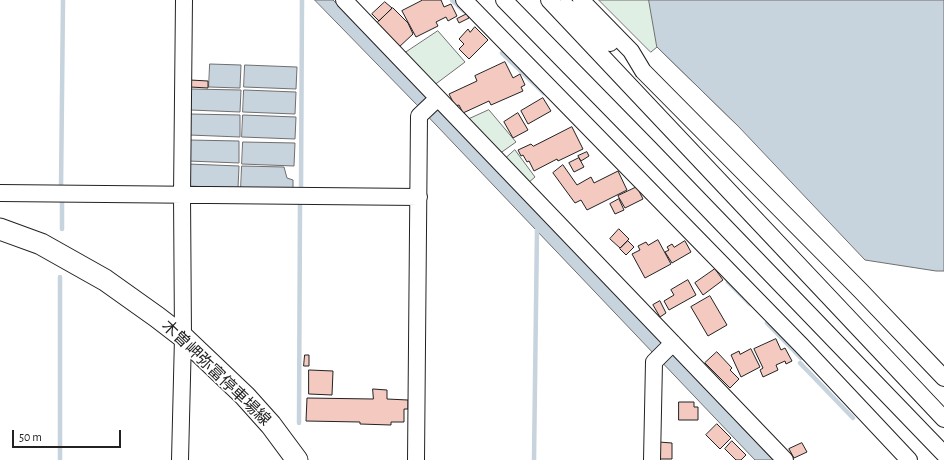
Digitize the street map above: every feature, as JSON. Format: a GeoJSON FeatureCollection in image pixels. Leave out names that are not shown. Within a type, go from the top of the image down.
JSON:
{"type":"FeatureCollection","features":[{"type":"Feature","properties":{"kind":"main road","name":"木曽岬弥富停車場線"},"geometry":{"type":"LineString","coordinates":[[0,229],[41,244],[105,280],[158,317],[183,337],[245,396],[271,425],[297,460]]}},
{"type":"Feature","properties":{"kind":"street"},"geometry":{"type":"LineString","coordinates":[[180,460],[183,337],[182,195],[184,0]]}},
{"type":"Feature","properties":{"kind":"street"},"geometry":{"type":"LineString","coordinates":[[344,0],[436,100],[785,460]]}},
{"type":"Feature","properties":{"kind":"street"},"geometry":{"type":"LineString","coordinates":[[464,0],[795,339],[908,460]]}},
{"type":"Feature","properties":{"kind":"street"},"geometry":{"type":"LineString","coordinates":[[504,0],[639,137],[944,454]]}},
{"type":"Feature","properties":{"kind":"street"},"geometry":{"type":"LineString","coordinates":[[549,0],[944,419]]}},
{"type":"Feature","properties":{"kind":"street"},"geometry":{"type":"LineString","coordinates":[[560,0],[643,71],[860,290],[944,378]]}},
{"type":"Feature","properties":{"kind":"street"},"geometry":{"type":"LineString","coordinates":[[581,0],[631,51],[643,71]]}},
{"type":"Feature","properties":{"kind":"street"},"geometry":{"type":"LineString","coordinates":[[416,460],[419,116],[436,100]]}},
{"type":"Feature","properties":{"kind":"street"},"geometry":{"type":"LineString","coordinates":[[0,193],[419,197]]}},
{"type":"Feature","properties":{"kind":"street"},"geometry":{"type":"LineString","coordinates":[[652,460],[654,362],[672,344]]}},
{"type":"Feature","properties":{"kind":"green space"},"geometry":{"type":"Polygon","coordinates":[[[599,0],[694,0],[738,126],[657,47],[651,52],[599,0]]]}},
{"type":"Feature","properties":{"kind":"green space"},"geometry":{"type":"Polygon","coordinates":[[[438,31],[465,62],[433,86],[402,55],[438,31]]]}},
{"type":"Feature","properties":{"kind":"green space"},"geometry":{"type":"Polygon","coordinates":[[[489,110],[516,142],[499,154],[467,120],[489,110]]]}},
{"type":"Feature","properties":{"kind":"green space"},"geometry":{"type":"Polygon","coordinates":[[[515,150],[535,177],[528,183],[505,159],[515,150]]]}},
{"type":"Feature","properties":{"kind":"shaded area"},"geometry":{"type":"Polygon","coordinates":[[[315,0],[333,0],[429,98],[773,460],[755,460],[315,0]]]}},
{"type":"Feature","properties":{"kind":"shaded area"},"geometry":{"type":"Polygon","coordinates":[[[649,0],[944,0],[944,271],[865,260],[738,126],[657,47],[649,0]]]}},
{"type":"Feature","properties":{"kind":"shaded area"},"geometry":{"type":"Polygon","coordinates":[[[210,64],[241,65],[240,88],[209,87],[210,64]]]}},
{"type":"Feature","properties":{"kind":"shaded area"},"geometry":{"type":"Polygon","coordinates":[[[245,65],[297,67],[296,89],[244,87],[245,65]]]}},
{"type":"Feature","properties":{"kind":"shaded area"},"geometry":{"type":"Polygon","coordinates":[[[190,89],[241,90],[240,112],[190,110],[190,89]]]}},
{"type":"Feature","properties":{"kind":"shaded area"},"geometry":{"type":"Polygon","coordinates":[[[244,90],[296,92],[295,114],[243,112],[244,90]]]}},
{"type":"Feature","properties":{"kind":"shaded area"},"geometry":{"type":"Polygon","coordinates":[[[190,114],[240,115],[240,137],[189,135],[190,114]]]}},
{"type":"Feature","properties":{"kind":"shaded area"},"geometry":{"type":"Polygon","coordinates":[[[243,115],[296,117],[295,139],[242,137],[243,115]]]}},
{"type":"Feature","properties":{"kind":"shaded area"},"geometry":{"type":"Polygon","coordinates":[[[189,140],[239,141],[239,163],[188,161],[189,140]]]}},
{"type":"Feature","properties":{"kind":"shaded area"},"geometry":{"type":"Polygon","coordinates":[[[243,142],[295,143],[294,166],[242,164],[243,142]]]}},
{"type":"Feature","properties":{"kind":"shaded area"},"geometry":{"type":"Polygon","coordinates":[[[188,164],[239,166],[238,188],[187,186],[188,164]]]}},
{"type":"Feature","properties":{"kind":"shaded area"},"geometry":{"type":"Polygon","coordinates":[[[242,166],[284,167],[287,178],[293,180],[293,190],[241,188],[242,166]]]}},
{"type":"Feature","properties":{"kind":"building"},"geometry":{"type":"Polygon","coordinates":[[[423,0],[441,0],[444,7],[451,4],[457,16],[448,21],[446,17],[436,22],[438,26],[416,37],[402,11],[423,0]]]}},
{"type":"Feature","properties":{"kind":"building"},"geometry":{"type":"Polygon","coordinates":[[[385,2],[392,8],[379,21],[372,14],[385,2]]]}},
{"type":"Feature","properties":{"kind":"building"},"geometry":{"type":"Polygon","coordinates":[[[393,8],[408,23],[413,34],[398,48],[375,25],[393,8]]]}},
{"type":"Feature","properties":{"kind":"building"},"geometry":{"type":"Polygon","coordinates":[[[467,14],[469,18],[459,23],[457,19],[467,14]]]}},
{"type":"Feature","properties":{"kind":"building"},"geometry":{"type":"Polygon","coordinates":[[[475,27],[488,40],[469,59],[459,49],[464,44],[459,39],[468,29],[470,32],[475,27]]]}},
{"type":"Feature","properties":{"kind":"building"},"geometry":{"type":"Polygon","coordinates":[[[505,62],[513,78],[520,74],[525,85],[521,87],[523,91],[491,105],[489,101],[463,113],[459,105],[455,106],[449,94],[477,81],[475,76],[505,62]]]}},
{"type":"Feature","properties":{"kind":"building"},"geometry":{"type":"Polygon","coordinates":[[[190,80],[208,81],[208,88],[190,87],[190,80]]]}},
{"type":"Feature","properties":{"kind":"building"},"geometry":{"type":"Polygon","coordinates":[[[543,98],[551,111],[528,124],[521,111],[543,98]]]}},
{"type":"Feature","properties":{"kind":"building"},"geometry":{"type":"Polygon","coordinates":[[[518,113],[528,130],[513,138],[504,122],[518,113]]]}},
{"type":"Feature","properties":{"kind":"building"},"geometry":{"type":"Polygon","coordinates":[[[572,127],[583,149],[558,161],[557,159],[534,171],[529,161],[527,162],[523,155],[521,156],[518,150],[531,144],[533,146],[572,127]]]}},
{"type":"Feature","properties":{"kind":"building"},"geometry":{"type":"Polygon","coordinates":[[[587,152],[589,156],[581,161],[578,156],[587,152]]]}},
{"type":"Feature","properties":{"kind":"building"},"geometry":{"type":"Polygon","coordinates":[[[579,158],[584,167],[574,172],[569,163],[579,158]]]}},
{"type":"Feature","properties":{"kind":"building"},"geometry":{"type":"Polygon","coordinates":[[[563,165],[577,185],[591,177],[594,183],[618,171],[627,190],[587,210],[581,200],[575,203],[553,173],[563,165]]]}},
{"type":"Feature","properties":{"kind":"building"},"geometry":{"type":"Polygon","coordinates":[[[637,187],[643,199],[625,208],[618,196],[637,187]]]}},
{"type":"Feature","properties":{"kind":"building"},"geometry":{"type":"Polygon","coordinates":[[[619,199],[624,210],[615,214],[610,204],[619,199]]]}},
{"type":"Feature","properties":{"kind":"building"},"geometry":{"type":"Polygon","coordinates":[[[619,229],[629,239],[620,248],[610,239],[619,229]]]}},
{"type":"Feature","properties":{"kind":"building"},"geometry":{"type":"Polygon","coordinates":[[[658,240],[671,264],[645,278],[632,254],[640,250],[638,246],[646,242],[648,245],[658,240]]]}},
{"type":"Feature","properties":{"kind":"building"},"geometry":{"type":"Polygon","coordinates":[[[628,241],[634,247],[626,255],[620,249],[628,241]]]}},
{"type":"Feature","properties":{"kind":"building"},"geometry":{"type":"Polygon","coordinates":[[[685,241],[691,252],[672,263],[665,252],[669,250],[667,247],[672,244],[674,247],[685,241]]]}},
{"type":"Feature","properties":{"kind":"building"},"geometry":{"type":"Polygon","coordinates":[[[715,269],[723,280],[703,295],[695,283],[715,269]]]}},
{"type":"Feature","properties":{"kind":"building"},"geometry":{"type":"Polygon","coordinates":[[[688,280],[696,295],[669,310],[664,301],[674,295],[671,290],[688,280]]]}},
{"type":"Feature","properties":{"kind":"building"},"geometry":{"type":"Polygon","coordinates":[[[710,296],[727,325],[708,336],[691,307],[710,296]]]}},
{"type":"Feature","properties":{"kind":"building"},"geometry":{"type":"Polygon","coordinates":[[[660,301],[666,313],[660,317],[653,305],[660,301]]]}},
{"type":"Feature","properties":{"kind":"building"},"geometry":{"type":"Polygon","coordinates":[[[776,339],[781,350],[785,348],[792,361],[786,364],[785,361],[776,365],[778,370],[763,377],[760,370],[763,368],[754,349],[776,339]]]}},
{"type":"Feature","properties":{"kind":"building"},"geometry":{"type":"Polygon","coordinates":[[[751,349],[760,367],[741,377],[731,355],[739,351],[740,354],[751,349]]]}},
{"type":"Feature","properties":{"kind":"building"},"geometry":{"type":"Polygon","coordinates":[[[717,352],[732,368],[730,370],[739,379],[730,388],[705,363],[717,352]]]}},
{"type":"Feature","properties":{"kind":"building"},"geometry":{"type":"Polygon","coordinates":[[[305,355],[309,355],[309,366],[304,366],[305,355]]]}},
{"type":"Feature","properties":{"kind":"building"},"geometry":{"type":"Polygon","coordinates":[[[309,370],[333,371],[332,395],[309,394],[309,370]]]}},
{"type":"Feature","properties":{"kind":"building"},"geometry":{"type":"Polygon","coordinates":[[[373,389],[387,390],[387,399],[408,400],[408,409],[404,409],[404,422],[391,422],[391,425],[360,424],[360,422],[306,421],[307,398],[373,399],[373,389]]]}},
{"type":"Feature","properties":{"kind":"building"},"geometry":{"type":"Polygon","coordinates":[[[679,402],[694,402],[694,407],[698,407],[698,420],[679,420],[679,402]]]}},
{"type":"Feature","properties":{"kind":"building"},"geometry":{"type":"Polygon","coordinates":[[[717,424],[731,438],[720,449],[706,435],[717,424]]]}},
{"type":"Feature","properties":{"kind":"building"},"geometry":{"type":"Polygon","coordinates":[[[732,441],[746,455],[741,460],[736,460],[725,449],[732,441]]]}},
{"type":"Feature","properties":{"kind":"building"},"geometry":{"type":"Polygon","coordinates":[[[659,442],[672,443],[672,459],[658,459],[659,442]]]}},
{"type":"Feature","properties":{"kind":"building"},"geometry":{"type":"Polygon","coordinates":[[[802,443],[807,452],[794,458],[789,449],[802,443]]]}},
{"type":"Feature","properties":{"kind":"waterway"},"geometry":{"type":"LineString","coordinates":[[61,189],[63,0]]}},
{"type":"Feature","properties":{"kind":"waterway"},"geometry":{"type":"LineString","coordinates":[[301,190],[302,0]]}},
{"type":"Feature","properties":{"kind":"waterway"},"geometry":{"type":"LineString","coordinates":[[452,0],[464,11]]}},
{"type":"Feature","properties":{"kind":"waterway"},"geometry":{"type":"LineString","coordinates":[[502,53],[544,93]]}},
{"type":"Feature","properties":{"kind":"waterway"},"geometry":{"type":"LineString","coordinates":[[62,200],[62,229]]}},
{"type":"Feature","properties":{"kind":"waterway"},"geometry":{"type":"LineString","coordinates":[[299,423],[300,202]]}},
{"type":"Feature","properties":{"kind":"waterway"},"geometry":{"type":"LineString","coordinates":[[534,460],[537,230]]}},
{"type":"Feature","properties":{"kind":"waterway"},"geometry":{"type":"LineString","coordinates":[[60,277],[60,460]]}},
{"type":"Feature","properties":{"kind":"waterway"},"geometry":{"type":"LineString","coordinates":[[728,282],[750,304]]}},
{"type":"Feature","properties":{"kind":"waterway"},"geometry":{"type":"LineString","coordinates":[[767,323],[801,358]]}},
{"type":"Feature","properties":{"kind":"waterway"},"geometry":{"type":"LineString","coordinates":[[800,363],[853,418]]}}]}
